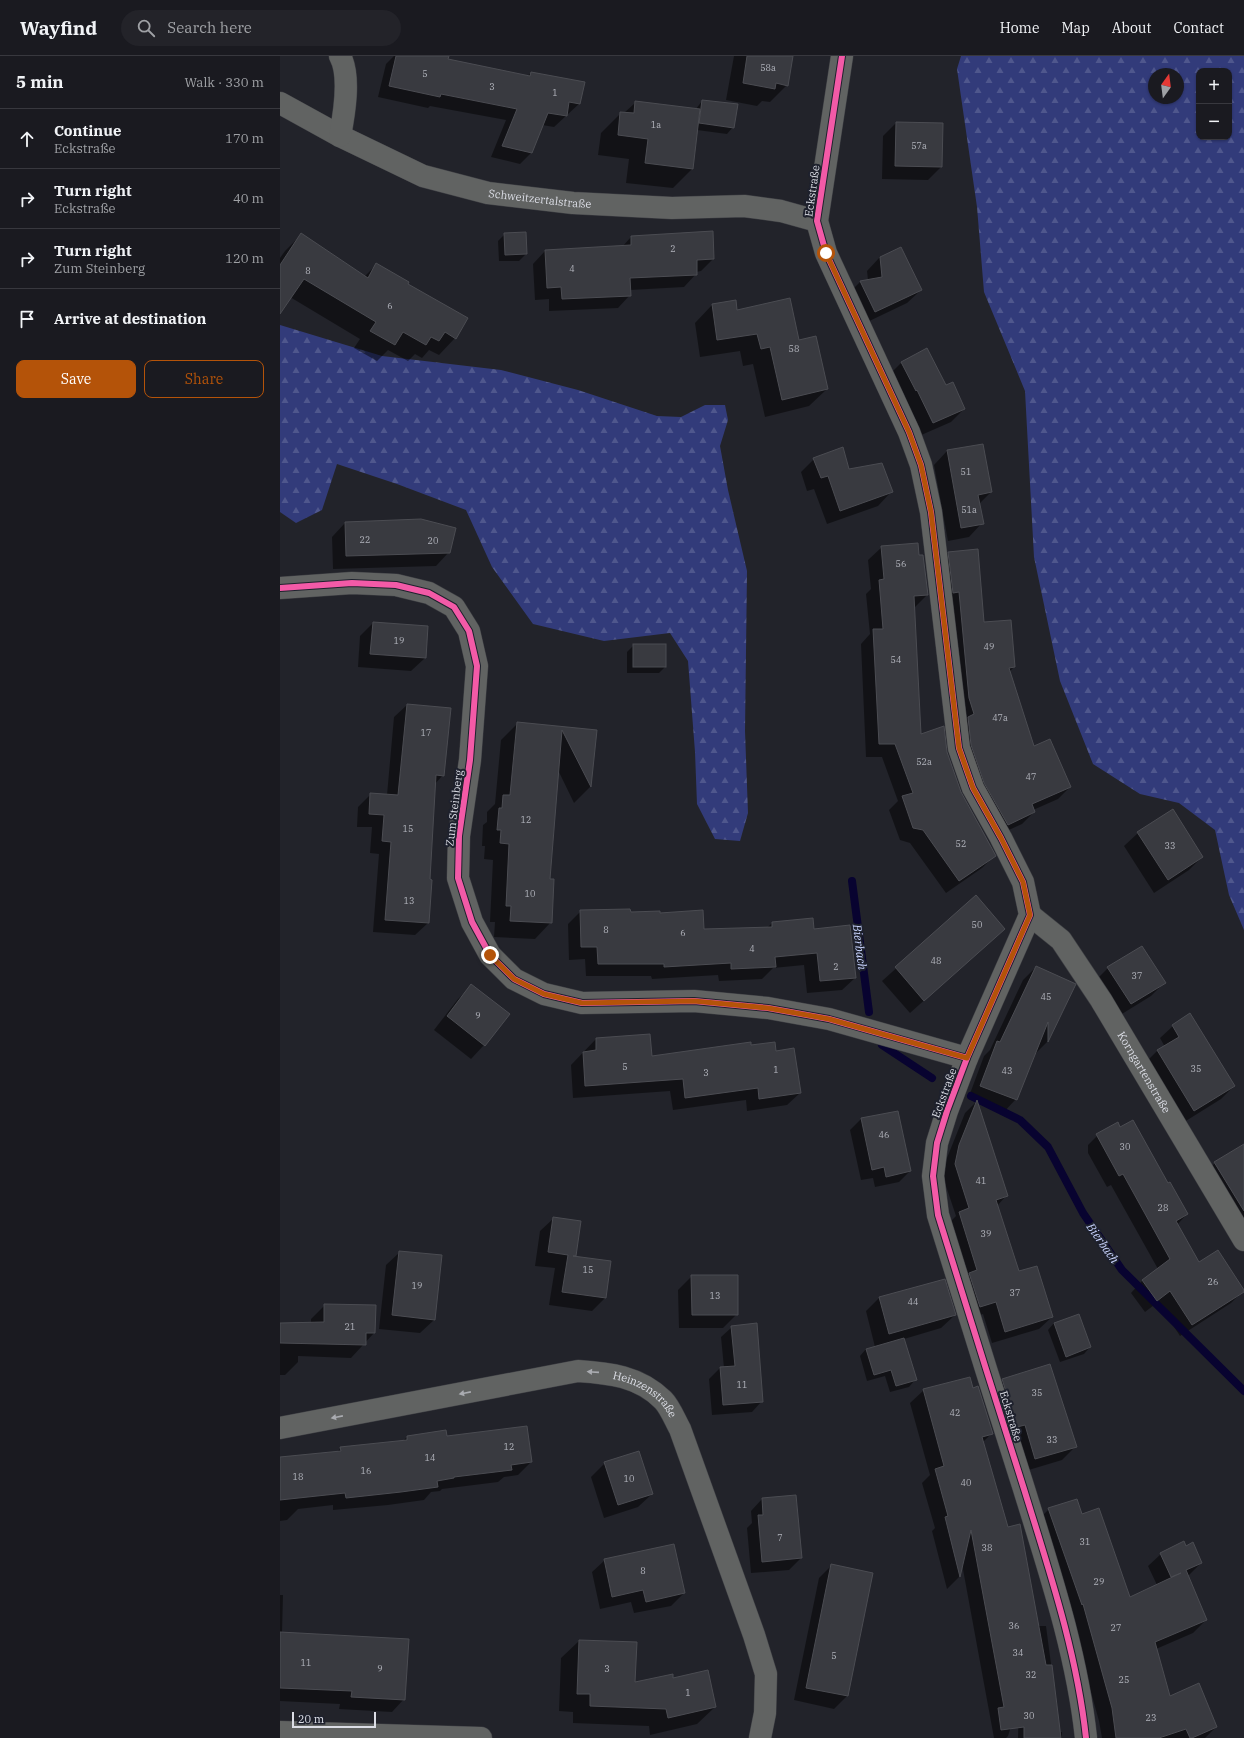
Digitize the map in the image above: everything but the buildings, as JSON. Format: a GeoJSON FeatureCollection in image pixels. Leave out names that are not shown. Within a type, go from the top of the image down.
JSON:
{"type":"FeatureCollection","features":[{"type":"Feature","properties":{"kind":"street"},"geometry":{"type":"LineString","coordinates":[[340,56],[346,86],[340,136]]}},
{"type":"Feature","properties":{"kind":"street","name":"Eckstraße"},"geometry":{"type":"LineString","coordinates":[[842,56],[817,221],[826,253],[909,432],[921,465],[931,512],[959,748],[973,788],[1001,838],[1023,882],[1030,915],[967,1058],[947,1111],[937,1143],[933,1176],[938,1215],[1046,1560],[1070,1648],[1084,1719],[1086,1738]]}},
{"type":"Feature","properties":{"kind":"street","name":"Schweitzertalstraße"},"geometry":{"type":"LineString","coordinates":[[280,103],[340,136],[423,176],[488,193],[588,204],[672,208],[744,206],[781,211],[817,221]]}},
{"type":"Feature","properties":{"kind":"street","name":"Zum Steinberg"},"geometry":{"type":"LineString","coordinates":[[280,588],[352,583],[403,587],[430,593],[454,607],[469,631],[477,666],[470,760],[459,836],[458,878],[472,922],[479,936],[490,955],[514,979],[544,994],[582,1003],[694,1001],[768,1008],[829,1019],[967,1058]]}},
{"type":"Feature","properties":{"kind":"street","name":"Korngartenstraße"},"geometry":{"type":"LineString","coordinates":[[1030,915],[1061,940],[1102,1000],[1244,1240]]}},
{"type":"Feature","properties":{"kind":"street","name":"Heinzenstraße"},"geometry":{"type":"LineString","coordinates":[[280,1428],[578,1371],[612,1374],[644,1384],[664,1400],[680,1429],[754,1635],[766,1674],[765,1713],[760,1738]]}},
{"type":"Feature","properties":{"kind":"street"},"geometry":{"type":"LineString","coordinates":[[280,1732],[481,1738]]}},
{"type":"Feature","properties":{"kind":"green space"},"geometry":{"type":"Polygon","coordinates":[[[961,56],[1244,56],[1244,930],[1229,895],[1215,830],[1179,803],[1140,794],[1093,764],[1060,681],[1034,557],[1025,391],[984,292],[977,207],[957,69],[961,56]]]}},
{"type":"Feature","properties":{"kind":"green space"},"geometry":{"type":"Polygon","coordinates":[[[280,325],[382,356],[501,370],[578,390],[657,416],[681,417],[705,405],[725,405],[728,420],[720,446],[728,490],[747,571],[745,731],[748,813],[740,841],[715,839],[697,804],[695,752],[688,661],[670,633],[604,641],[533,624],[492,567],[466,510],[397,484],[337,464],[322,510],[296,523],[280,512],[280,325]]]}},
{"type":"Feature","properties":{"kind":"waterway","name":"Bierbach"},"geometry":{"type":"LineString","coordinates":[[852,881],[869,1012]]}},
{"type":"Feature","properties":{"kind":"waterway","name":"Bierbach"},"geometry":{"type":"LineString","coordinates":[[882,1045],[932,1078]]}},
{"type":"Feature","properties":{"kind":"waterway","name":"Bierbach"},"geometry":{"type":"LineString","coordinates":[[971,1096],[1020,1120],[1048,1147],[1083,1213],[1122,1270],[1244,1391]]}},
{"type":"Feature","properties":{"kind":"cycle path"},"geometry":{"type":"LineString","coordinates":[[842,56],[817,221],[826,253],[909,432],[921,465],[931,512],[959,748],[973,788],[1001,838],[1023,882],[1030,915],[967,1058],[947,1111],[937,1143],[933,1176],[938,1215],[1061,1612],[1076,1675],[1086,1738]]}},
{"type":"Feature","properties":{"kind":"cycle path"},"geometry":{"type":"LineString","coordinates":[[280,588],[352,583],[396,585],[429,593],[454,607],[469,631],[477,666],[470,760],[459,836],[458,878],[472,922],[490,955],[514,979],[544,994],[582,1003],[694,1001],[768,1008],[829,1019],[967,1058]]}},
{"type":"Feature","properties":{"kind":"route"},"geometry":{"type":"LineString","coordinates":[[490,955],[514,979],[544,994],[582,1003],[694,1001],[768,1008],[829,1019],[967,1058],[1030,915],[1023,882],[1001,838],[973,788],[959,748],[931,512],[921,465],[909,432],[826,253]]}}]}
